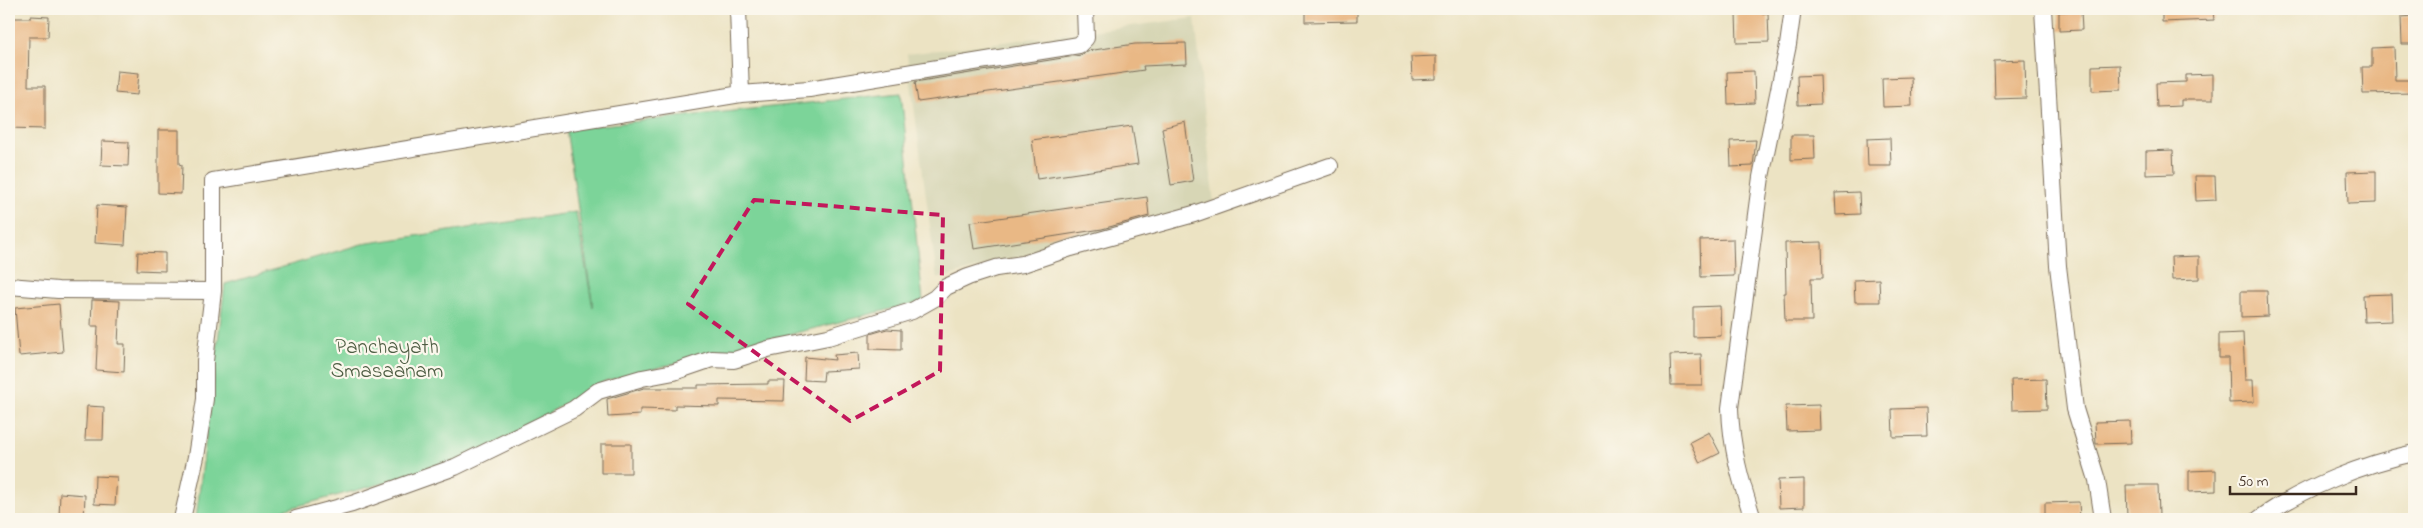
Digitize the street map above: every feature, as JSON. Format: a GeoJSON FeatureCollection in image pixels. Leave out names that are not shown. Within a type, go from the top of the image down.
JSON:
{"type":"FeatureCollection","features":[{"type":"Feature","properties":{"kind":"street"},"geometry":{"type":"LineString","coordinates":[[738,9],[741,94]]}},
{"type":"Feature","properties":{"kind":"street"},"geometry":{"type":"LineString","coordinates":[[182,519],[196,457],[205,399],[205,361],[213,291],[213,180],[741,94],[809,90],[1079,45],[1086,38],[1085,9]]}},
{"type":"Feature","properties":{"kind":"street"},"geometry":{"type":"LineString","coordinates":[[1753,519],[1738,473],[1730,438],[1730,408],[1761,177],[1788,45],[1793,9]]}},
{"type":"Feature","properties":{"kind":"street"},"geometry":{"type":"LineString","coordinates":[[2043,9],[2058,266],[2075,409],[2097,480],[2103,519]]}},
{"type":"Feature","properties":{"kind":"street"},"geometry":{"type":"LineString","coordinates":[[296,519],[352,504],[456,467],[574,409],[598,391],[642,378],[674,372],[712,359],[734,360],[768,349],[828,337],[912,311],[935,298],[946,287],[968,277],[996,268],[1023,264],[1071,248],[1194,214],[1330,166]]}},
{"type":"Feature","properties":{"kind":"street"},"geometry":{"type":"LineString","coordinates":[[9,286],[58,290],[213,291]]}},
{"type":"Feature","properties":{"kind":"street"},"geometry":{"type":"LineString","coordinates":[[2259,519],[2309,490],[2396,456],[2414,452]]}},
{"type":"Feature","properties":{"kind":"highlighted area"},"geometry":{"type":"Polygon","coordinates":[[[754,200],[943,215],[940,371],[850,421],[688,304],[754,200]]]}},
{"type":"Feature","properties":{"kind":"shaded area"},"geometry":{"type":"Polygon","coordinates":[[[1195,18],[1214,205],[937,279],[907,54],[1195,18]]]}},
{"type":"Feature","properties":{"kind":"green space","name":"Panchayath Smasaanam"},"geometry":{"type":"Polygon","coordinates":[[[901,93],[923,301],[605,381],[463,462],[249,519],[196,519],[225,284],[362,244],[576,212],[593,307],[566,129],[901,93]]]}},
{"type":"Feature","properties":{"kind":"building"},"geometry":{"type":"Polygon","coordinates":[[[1305,9],[1357,9],[1357,21],[1305,22],[1305,9]]]}},
{"type":"Feature","properties":{"kind":"building"},"geometry":{"type":"Polygon","coordinates":[[[2162,9],[2213,9],[2214,20],[2162,22],[2162,9]]]}},
{"type":"Feature","properties":{"kind":"building"},"geometry":{"type":"Polygon","coordinates":[[[2081,11],[2082,30],[2059,31],[2059,12],[2081,11]]]}},
{"type":"Feature","properties":{"kind":"building"},"geometry":{"type":"Polygon","coordinates":[[[1768,13],[1769,42],[1737,43],[1736,14],[1768,13]]]}},
{"type":"Feature","properties":{"kind":"building"},"geometry":{"type":"Polygon","coordinates":[[[31,16],[49,17],[48,37],[29,37],[28,86],[45,86],[45,129],[9,128],[9,18],[31,18],[31,16]]]}},
{"type":"Feature","properties":{"kind":"building"},"geometry":{"type":"Polygon","coordinates":[[[2414,16],[2414,44],[2402,44],[2401,17],[2414,16]]]}},
{"type":"Feature","properties":{"kind":"building"},"geometry":{"type":"Polygon","coordinates":[[[1186,43],[1187,64],[1143,66],[1144,70],[918,102],[915,82],[1081,55],[1087,51],[1135,44],[1186,43]]]}},
{"type":"Feature","properties":{"kind":"building"},"geometry":{"type":"Polygon","coordinates":[[[2394,47],[2395,80],[2414,80],[2414,93],[2363,94],[2362,67],[2372,67],[2372,48],[2394,47]]]}},
{"type":"Feature","properties":{"kind":"building"},"geometry":{"type":"Polygon","coordinates":[[[1436,56],[1436,79],[1412,80],[1411,57],[1436,56]]]}},
{"type":"Feature","properties":{"kind":"building"},"geometry":{"type":"Polygon","coordinates":[[[2025,60],[2026,98],[1995,99],[1994,61],[2025,60]]]}},
{"type":"Feature","properties":{"kind":"building"},"geometry":{"type":"Polygon","coordinates":[[[2120,65],[2121,90],[2092,91],[2092,66],[2120,65]]]}},
{"type":"Feature","properties":{"kind":"building"},"geometry":{"type":"Polygon","coordinates":[[[117,71],[139,73],[137,95],[115,93],[117,71]]]}},
{"type":"Feature","properties":{"kind":"building"},"geometry":{"type":"Polygon","coordinates":[[[1754,71],[1755,103],[1728,104],[1727,72],[1754,71]]]}},
{"type":"Feature","properties":{"kind":"building"},"geometry":{"type":"Polygon","coordinates":[[[2213,74],[2213,100],[2181,100],[2181,106],[2157,107],[2156,83],[2186,82],[2186,75],[2213,74]]]}},
{"type":"Feature","properties":{"kind":"building"},"geometry":{"type":"Polygon","coordinates":[[[1820,75],[1821,104],[1798,105],[1797,76],[1820,75]]]}},
{"type":"Feature","properties":{"kind":"building"},"geometry":{"type":"Polygon","coordinates":[[[1911,77],[1912,106],[1883,107],[1882,78],[1911,77]]]}},
{"type":"Feature","properties":{"kind":"building"},"geometry":{"type":"Polygon","coordinates":[[[1185,122],[1193,181],[1171,185],[1162,128],[1185,122]]]}},
{"type":"Feature","properties":{"kind":"building"},"geometry":{"type":"Polygon","coordinates":[[[1132,126],[1138,164],[1037,179],[1032,140],[1132,126]]]}},
{"type":"Feature","properties":{"kind":"building"},"geometry":{"type":"Polygon","coordinates":[[[158,130],[179,130],[179,164],[182,165],[181,194],[158,193],[158,130]]]}},
{"type":"Feature","properties":{"kind":"building"},"geometry":{"type":"Polygon","coordinates":[[[1791,135],[1814,135],[1815,159],[1791,160],[1791,135]]]}},
{"type":"Feature","properties":{"kind":"building"},"geometry":{"type":"Polygon","coordinates":[[[1890,138],[1891,166],[1868,166],[1867,139],[1890,138]]]}},
{"type":"Feature","properties":{"kind":"building"},"geometry":{"type":"Polygon","coordinates":[[[1756,140],[1753,166],[1731,167],[1730,141],[1756,140]]]}},
{"type":"Feature","properties":{"kind":"building"},"geometry":{"type":"Polygon","coordinates":[[[102,141],[129,142],[128,166],[101,165],[102,141]]]}},
{"type":"Feature","properties":{"kind":"building"},"geometry":{"type":"Polygon","coordinates":[[[2173,150],[2174,174],[2146,175],[2146,151],[2173,150]]]}},
{"type":"Feature","properties":{"kind":"building"},"geometry":{"type":"Polygon","coordinates":[[[2376,171],[2376,203],[2348,204],[2347,172],[2376,171]]]}},
{"type":"Feature","properties":{"kind":"building"},"geometry":{"type":"Polygon","coordinates":[[[2195,176],[2215,176],[2216,200],[2196,201],[2195,176]]]}},
{"type":"Feature","properties":{"kind":"building"},"geometry":{"type":"Polygon","coordinates":[[[1859,192],[1860,214],[1836,215],[1835,193],[1859,192]]]}},
{"type":"Feature","properties":{"kind":"building"},"geometry":{"type":"Polygon","coordinates":[[[1147,197],[1149,216],[1102,229],[974,249],[970,222],[1147,197]]]}},
{"type":"Feature","properties":{"kind":"building"},"geometry":{"type":"Polygon","coordinates":[[[97,205],[127,207],[125,245],[95,243],[97,205]]]}},
{"type":"Feature","properties":{"kind":"building"},"geometry":{"type":"Polygon","coordinates":[[[1733,239],[1734,276],[1701,277],[1700,240],[1733,239]]]}},
{"type":"Feature","properties":{"kind":"building"},"geometry":{"type":"Polygon","coordinates":[[[1822,242],[1823,278],[1811,278],[1812,321],[1785,321],[1785,243],[1822,242]]]}},
{"type":"Feature","properties":{"kind":"building"},"geometry":{"type":"Polygon","coordinates":[[[138,252],[165,253],[165,271],[137,270],[138,252]]]}},
{"type":"Feature","properties":{"kind":"building"},"geometry":{"type":"Polygon","coordinates":[[[2199,256],[2199,279],[2172,280],[2171,257],[2199,256]]]}},
{"type":"Feature","properties":{"kind":"building"},"geometry":{"type":"Polygon","coordinates":[[[1879,279],[1880,302],[1855,302],[1854,280],[1879,279]]]}},
{"type":"Feature","properties":{"kind":"building"},"geometry":{"type":"Polygon","coordinates":[[[2241,291],[2267,291],[2268,316],[2241,317],[2241,291]]]}},
{"type":"Feature","properties":{"kind":"building"},"geometry":{"type":"Polygon","coordinates":[[[2391,294],[2392,321],[2364,322],[2363,295],[2391,294]]]}},
{"type":"Feature","properties":{"kind":"building"},"geometry":{"type":"Polygon","coordinates":[[[92,300],[120,301],[118,344],[125,344],[124,372],[96,370],[98,326],[91,326],[92,300]]]}},
{"type":"Feature","properties":{"kind":"building"},"geometry":{"type":"Polygon","coordinates":[[[59,304],[63,352],[19,356],[15,308],[59,304]]]}},
{"type":"Feature","properties":{"kind":"building"},"geometry":{"type":"Polygon","coordinates":[[[1720,306],[1721,336],[1693,337],[1693,307],[1720,306]]]}},
{"type":"Feature","properties":{"kind":"building"},"geometry":{"type":"Polygon","coordinates":[[[887,329],[901,330],[901,350],[870,349],[870,334],[887,329]]]}},
{"type":"Feature","properties":{"kind":"building"},"geometry":{"type":"Polygon","coordinates":[[[2243,333],[2245,380],[2253,380],[2254,402],[2229,403],[2228,358],[2219,358],[2219,334],[2243,333]]]}},
{"type":"Feature","properties":{"kind":"building"},"geometry":{"type":"Polygon","coordinates":[[[858,353],[859,369],[824,371],[823,381],[804,380],[805,357],[835,360],[834,355],[858,353]]]}},
{"type":"Feature","properties":{"kind":"building"},"geometry":{"type":"Polygon","coordinates":[[[1701,354],[1702,385],[1671,385],[1670,355],[1701,354]]]}},
{"type":"Feature","properties":{"kind":"building"},"geometry":{"type":"Polygon","coordinates":[[[2046,379],[2047,409],[2012,410],[2011,380],[2046,379]]]}},
{"type":"Feature","properties":{"kind":"building"},"geometry":{"type":"Polygon","coordinates":[[[768,381],[785,381],[784,401],[719,400],[719,406],[675,405],[675,410],[640,409],[640,415],[608,417],[607,399],[644,388],[698,388],[698,385],[768,384],[768,381]]]}},
{"type":"Feature","properties":{"kind":"building"},"geometry":{"type":"Polygon","coordinates":[[[1819,405],[1820,430],[1787,431],[1786,406],[1819,405]]]}},
{"type":"Feature","properties":{"kind":"building"},"geometry":{"type":"Polygon","coordinates":[[[87,406],[104,407],[103,440],[85,440],[87,406]]]}},
{"type":"Feature","properties":{"kind":"building"},"geometry":{"type":"Polygon","coordinates":[[[1926,408],[1927,436],[1893,437],[1892,409],[1926,408]]]}},
{"type":"Feature","properties":{"kind":"building"},"geometry":{"type":"Polygon","coordinates":[[[2130,421],[2131,443],[2096,444],[2095,422],[2130,421]]]}},
{"type":"Feature","properties":{"kind":"building"},"geometry":{"type":"Polygon","coordinates":[[[1709,432],[1720,453],[1700,463],[1690,442],[1709,432]]]}},
{"type":"Feature","properties":{"kind":"building"},"geometry":{"type":"Polygon","coordinates":[[[601,444],[631,444],[631,473],[601,473],[601,444]]]}},
{"type":"Feature","properties":{"kind":"building"},"geometry":{"type":"Polygon","coordinates":[[[2216,470],[2216,491],[2189,492],[2189,471],[2216,470]]]}},
{"type":"Feature","properties":{"kind":"building"},"geometry":{"type":"Polygon","coordinates":[[[95,476],[117,477],[115,505],[94,504],[95,476]]]}},
{"type":"Feature","properties":{"kind":"building"},"geometry":{"type":"Polygon","coordinates":[[[1804,479],[1804,507],[1779,508],[1778,480],[1804,479]]]}},
{"type":"Feature","properties":{"kind":"building"},"geometry":{"type":"Polygon","coordinates":[[[2126,485],[2158,485],[2159,516],[2127,517],[2126,485]]]}},
{"type":"Feature","properties":{"kind":"building"},"geometry":{"type":"Polygon","coordinates":[[[60,493],[85,495],[84,519],[59,519],[60,493]]]}},
{"type":"Feature","properties":{"kind":"building"},"geometry":{"type":"Polygon","coordinates":[[[2079,502],[2080,519],[2045,519],[2045,503],[2079,502]]]}}]}
